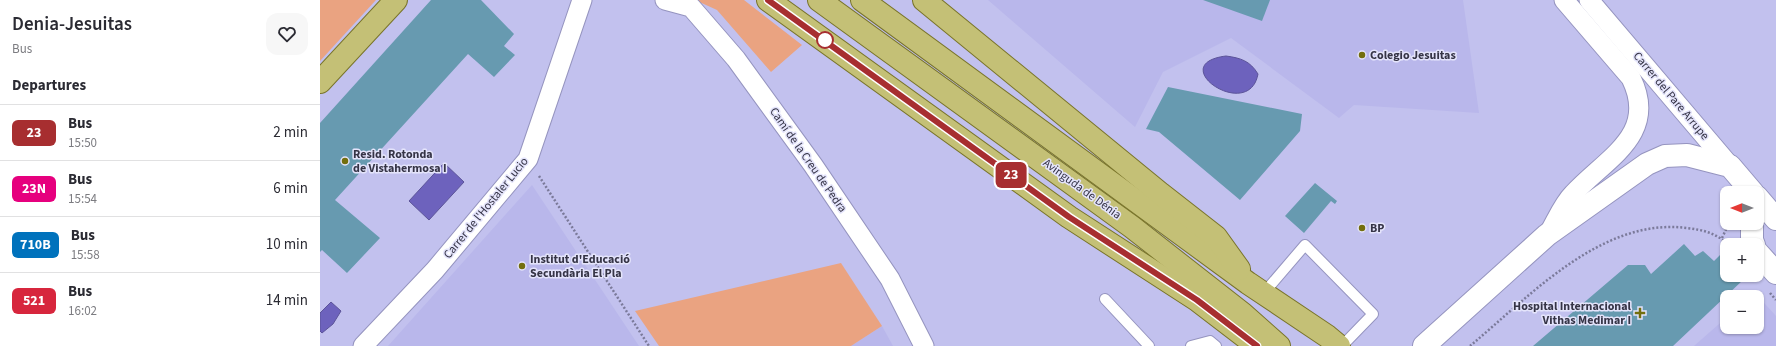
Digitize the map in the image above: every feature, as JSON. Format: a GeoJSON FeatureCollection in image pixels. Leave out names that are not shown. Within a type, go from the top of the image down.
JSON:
{"type":"FeatureCollection","features":[{"type":"Feature","properties":{"kind":"main road"},"geometry":{"type":"LineString","coordinates":[[320,82],[396,0]]}},
{"type":"Feature","properties":{"kind":"main road"},"geometry":{"type":"LineString","coordinates":[[768,0],[1062,212],[1197,300],[1257,346]]}},
{"type":"Feature","properties":{"kind":"main road","name":"Avinguda de Dénia"},"geometry":{"type":"LineString","coordinates":[[819,0],[1132,226],[1243,314],[1278,346]]}},
{"type":"Feature","properties":{"kind":"main road","name":"Avinguda de Dénia"},"geometry":{"type":"LineString","coordinates":[[862,0],[1256,288],[1340,346]]}},
{"type":"Feature","properties":{"kind":"main road","name":"Avinguda de Dénia"},"geometry":{"type":"LineString","coordinates":[[924,0],[1216,237],[1256,288]]}},
{"type":"Feature","properties":{"kind":"street","name":"Carrer de l'Hostaler Lucio"},"geometry":{"type":"LineString","coordinates":[[363,346],[435,270],[528,159],[582,0]]}},
{"type":"Feature","properties":{"kind":"street","name":"Camí de la Creu de Pedra"},"geometry":{"type":"LineString","coordinates":[[665,0],[691,7],[736,59],[813,165],[890,279],[924,346]]}},
{"type":"Feature","properties":{"kind":"street","name":"Carrer del Pare Arrupe"},"geometry":{"type":"LineString","coordinates":[[1547,235],[1571,195],[1614,156],[1631,138],[1638,123],[1640,107],[1638,91],[1631,78],[1564,0]]}},
{"type":"Feature","properties":{"kind":"street","name":"Carrer del Pare Arrupe"},"geometry":{"type":"LineString","coordinates":[[1589,0],[1747,186]]}},
{"type":"Feature","properties":{"kind":"street"},"geometry":{"type":"LineString","coordinates":[[1424,346],[1547,235],[1647,164],[1665,156],[1687,155],[1730,166]]}},
{"type":"Feature","properties":{"kind":"street"},"geometry":{"type":"LineString","coordinates":[[1764,205],[1776,219]]}},
{"type":"Feature","properties":{"kind":"street"},"geometry":{"type":"LineString","coordinates":[[1764,260],[1776,274]]}},
{"type":"Feature","properties":{"kind":"lane"},"geometry":{"type":"LineString","coordinates":[[1256,288],[1305,246],[1373,314],[1340,346]]}},
{"type":"Feature","properties":{"kind":"lane"},"geometry":{"type":"LineString","coordinates":[[1105,299],[1149,346]]}},
{"type":"Feature","properties":{"kind":"lane"},"geometry":{"type":"LineString","coordinates":[[1191,346],[1210,341],[1216,346]]}},
{"type":"Feature","properties":{"kind":"path"},"geometry":{"type":"LineString","coordinates":[[528,159],[649,346]]}},
{"type":"Feature","properties":{"kind":"path"},"geometry":{"type":"LineString","coordinates":[[1470,346],[1562,269],[1611,239],[1651,228],[1679,227],[1703,230],[1722,238],[1726,230]]}},
{"type":"Feature","properties":{"kind":"shaded area"},"geometry":{"type":"Polygon","coordinates":[[[320,0],[376,0],[320,61],[320,0]]]}},
{"type":"Feature","properties":{"kind":"shaded area"},"geometry":{"type":"Polygon","coordinates":[[[695,0],[744,0],[802,45],[771,72],[717,10],[695,0]]]}},
{"type":"Feature","properties":{"kind":"shaded area","name":"Colegio Jesuitas"},"geometry":{"type":"Polygon","coordinates":[[[988,0],[1463,0],[1479,113],[1354,105],[1339,118],[1231,38],[1163,72],[1135,127],[988,0]]]}},
{"type":"Feature","properties":{"kind":"shaded area"},"geometry":{"type":"Polygon","coordinates":[[[1226,56],[1245,61],[1252,66],[1258,74],[1251,88],[1240,93],[1227,92],[1215,86],[1206,78],[1203,69],[1209,61],[1226,56]]]}},
{"type":"Feature","properties":{"kind":"shaded area"},"geometry":{"type":"Polygon","coordinates":[[[444,163],[464,182],[429,220],[409,201],[444,163]]]}},
{"type":"Feature","properties":{"kind":"shaded area","name":"Institut d'Educació Secundària El Pla"},"geometry":{"type":"Polygon","coordinates":[[[532,185],[639,346],[388,346],[532,185]]]}},
{"type":"Feature","properties":{"kind":"shaded area"},"geometry":{"type":"Polygon","coordinates":[[[841,263],[882,326],[851,346],[659,346],[635,311],[841,263]]]}},
{"type":"Feature","properties":{"kind":"shaded area"},"geometry":{"type":"Polygon","coordinates":[[[331,302],[341,311],[333,324],[322,333],[320,331],[320,313],[331,302]]]}},
{"type":"Feature","properties":{"kind":"shaded area"},"geometry":{"type":"Polygon","coordinates":[[[1764,303],[1776,316],[1776,346],[1694,346],[1720,323],[1720,334],[1764,334],[1764,303]]]}},
{"type":"Feature","properties":{"kind":"shaded area"},"geometry":{"type":"Polygon","coordinates":[[[882,326],[893,346],[851,346],[882,326]]]}},
{"type":"Feature","properties":{"kind":"building","name":"Resid. Rotonda de Vistahermosa I"},"geometry":{"type":"Polygon","coordinates":[[[431,0],[481,0],[514,34],[504,46],[515,55],[494,77],[468,54],[335,200],[380,238],[347,273],[322,250],[320,252],[320,123],[431,0]]]}},
{"type":"Feature","properties":{"kind":"building"},"geometry":{"type":"Polygon","coordinates":[[[1203,0],[1270,0],[1262,21],[1203,0]]]}},
{"type":"Feature","properties":{"kind":"building"},"geometry":{"type":"Polygon","coordinates":[[[1168,87],[1302,114],[1300,131],[1240,200],[1159,132],[1146,129],[1168,87]]]}},
{"type":"Feature","properties":{"kind":"building"},"geometry":{"type":"Polygon","coordinates":[[[1315,183],[1337,201],[1335,204],[1331,201],[1304,233],[1285,216],[1315,183]]]}},
{"type":"Feature","properties":{"kind":"building","name":"Hospital Internacional Vithas Medimar I"},"geometry":{"type":"Polygon","coordinates":[[[1684,244],[1695,256],[1703,251],[1714,261],[1720,255],[1720,282],[1741,282],[1732,290],[1720,290],[1720,302],[1673,346],[1533,346],[1628,265],[1645,265],[1651,274],[1684,244]]]}},
{"type":"Feature","properties":{"kind":"bus line","name":"23"},"geometry":{"type":"LineString","coordinates":[[768,0],[787,12],[1069,217],[1197,300],[1257,346]]}},
{"type":"Feature","properties":{"kind":"place","name":"Colegio Jesuitas"},"geometry":{"type":"Point","coordinates":[1362,55]}},
{"type":"Feature","properties":{"kind":"place","name":"Resid. Rotonda de Vistahermosa I"},"geometry":{"type":"Point","coordinates":[345,161]}},
{"type":"Feature","properties":{"kind":"place","name":"BP"},"geometry":{"type":"Point","coordinates":[1362,228]}},
{"type":"Feature","properties":{"kind":"place","name":"Institut d'Educació Secundària El Pla"},"geometry":{"type":"Point","coordinates":[522,266]}},
{"type":"Feature","properties":{"kind":"place","name":"Hospital Internacional Vithas Medimar I"},"geometry":{"type":"Point","coordinates":[1640,313]}}]}
